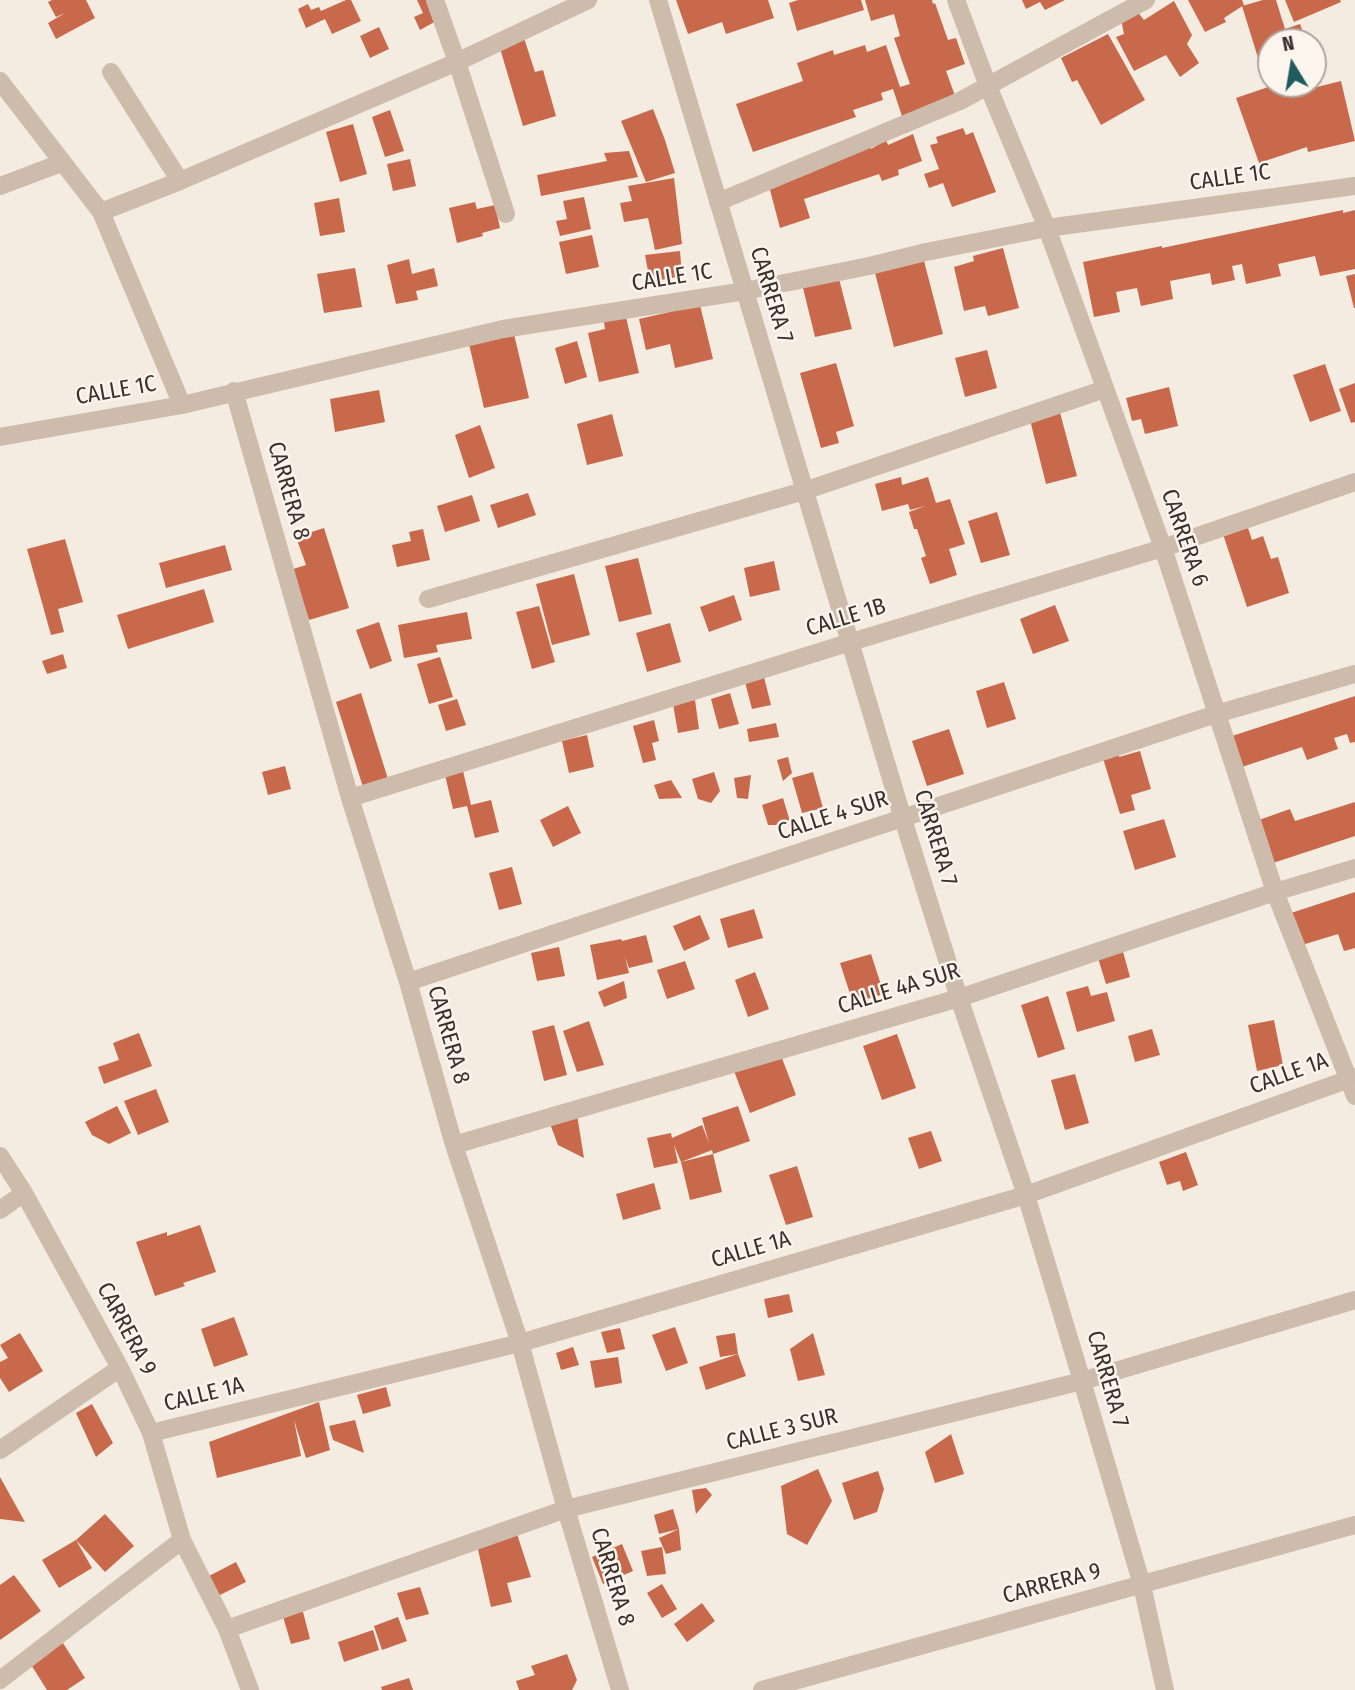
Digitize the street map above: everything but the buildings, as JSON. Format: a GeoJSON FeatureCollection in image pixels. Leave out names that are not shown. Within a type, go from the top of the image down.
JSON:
{"type":"FeatureCollection","features":[{"type":"Feature","properties":{"kind":"street"},"geometry":{"type":"LineString","coordinates":[[435,0],[506,214]]}},
{"type":"Feature","properties":{"kind":"street"},"geometry":{"type":"LineString","coordinates":[[101,212],[180,181],[457,62],[588,0]]}},
{"type":"Feature","properties":{"kind":"street","name":"CARRERA 7"},"geometry":{"type":"LineString","coordinates":[[658,0],[903,819],[959,998],[1026,1195],[1082,1381],[1142,1585],[1165,1690]]}},
{"type":"Feature","properties":{"kind":"street","name":"CARRERA 6"},"geometry":{"type":"LineString","coordinates":[[956,0],[988,86],[1047,228],[1163,548],[1275,892],[1352,1078],[1355,1097]]}},
{"type":"Feature","properties":{"kind":"street"},"geometry":{"type":"LineString","coordinates":[[718,202],[960,101],[1146,0]]}},
{"type":"Feature","properties":{"kind":"street"},"geometry":{"type":"LineString","coordinates":[[111,72],[180,181]]}},
{"type":"Feature","properties":{"kind":"street"},"geometry":{"type":"LineString","coordinates":[[0,81],[101,212],[182,405]]}},
{"type":"Feature","properties":{"kind":"street"},"geometry":{"type":"LineString","coordinates":[[0,186],[61,163]]}},
{"type":"Feature","properties":{"kind":"street","name":"CALLE 1C"},"geometry":{"type":"LineString","coordinates":[[0,437],[182,405],[503,329],[745,291],[1047,228],[1355,186]]}},
{"type":"Feature","properties":{"kind":"street"},"geometry":{"type":"LineString","coordinates":[[428,599],[804,491],[1105,389]]}},
{"type":"Feature","properties":{"kind":"street","name":"CARRERA 8"},"geometry":{"type":"LineString","coordinates":[[234,391],[350,798],[408,982],[454,1145],[520,1343],[620,1690]]}},
{"type":"Feature","properties":{"kind":"street","name":"CALLE 1B"},"geometry":{"type":"LineString","coordinates":[[350,798],[1163,548],[1355,482]]}},
{"type":"Feature","properties":{"kind":"street","name":"CALLE 4 SUR"},"geometry":{"type":"LineString","coordinates":[[408,982],[1216,714],[1355,674]]}},
{"type":"Feature","properties":{"kind":"street","name":"CALLE 4A SUR"},"geometry":{"type":"LineString","coordinates":[[454,1145],[959,998],[1275,892],[1355,868]]}},
{"type":"Feature","properties":{"kind":"street","name":"CALLE 1A"},"geometry":{"type":"LineString","coordinates":[[150,1433],[520,1343],[1026,1195],[1352,1078]]}},
{"type":"Feature","properties":{"kind":"street","name":"CARRERA 9"},"geometry":{"type":"LineString","coordinates":[[0,1156],[24,1193],[120,1368],[150,1433],[182,1541],[227,1629],[250,1690]]}},
{"type":"Feature","properties":{"kind":"street"},"geometry":{"type":"LineString","coordinates":[[0,1210],[24,1193]]}},
{"type":"Feature","properties":{"kind":"street","name":"CALLE 3 SUR"},"geometry":{"type":"LineString","coordinates":[[227,1629],[566,1509],[1082,1381],[1355,1300]]}},
{"type":"Feature","properties":{"kind":"street"},"geometry":{"type":"LineString","coordinates":[[0,1450],[120,1368]]}},
{"type":"Feature","properties":{"kind":"street","name":"CARRERA 9"},"geometry":{"type":"LineString","coordinates":[[762,1690],[823,1682],[1142,1585],[1355,1525]]}},
{"type":"Feature","properties":{"kind":"street"},"geometry":{"type":"LineString","coordinates":[[0,1680],[182,1541]]}}]}
